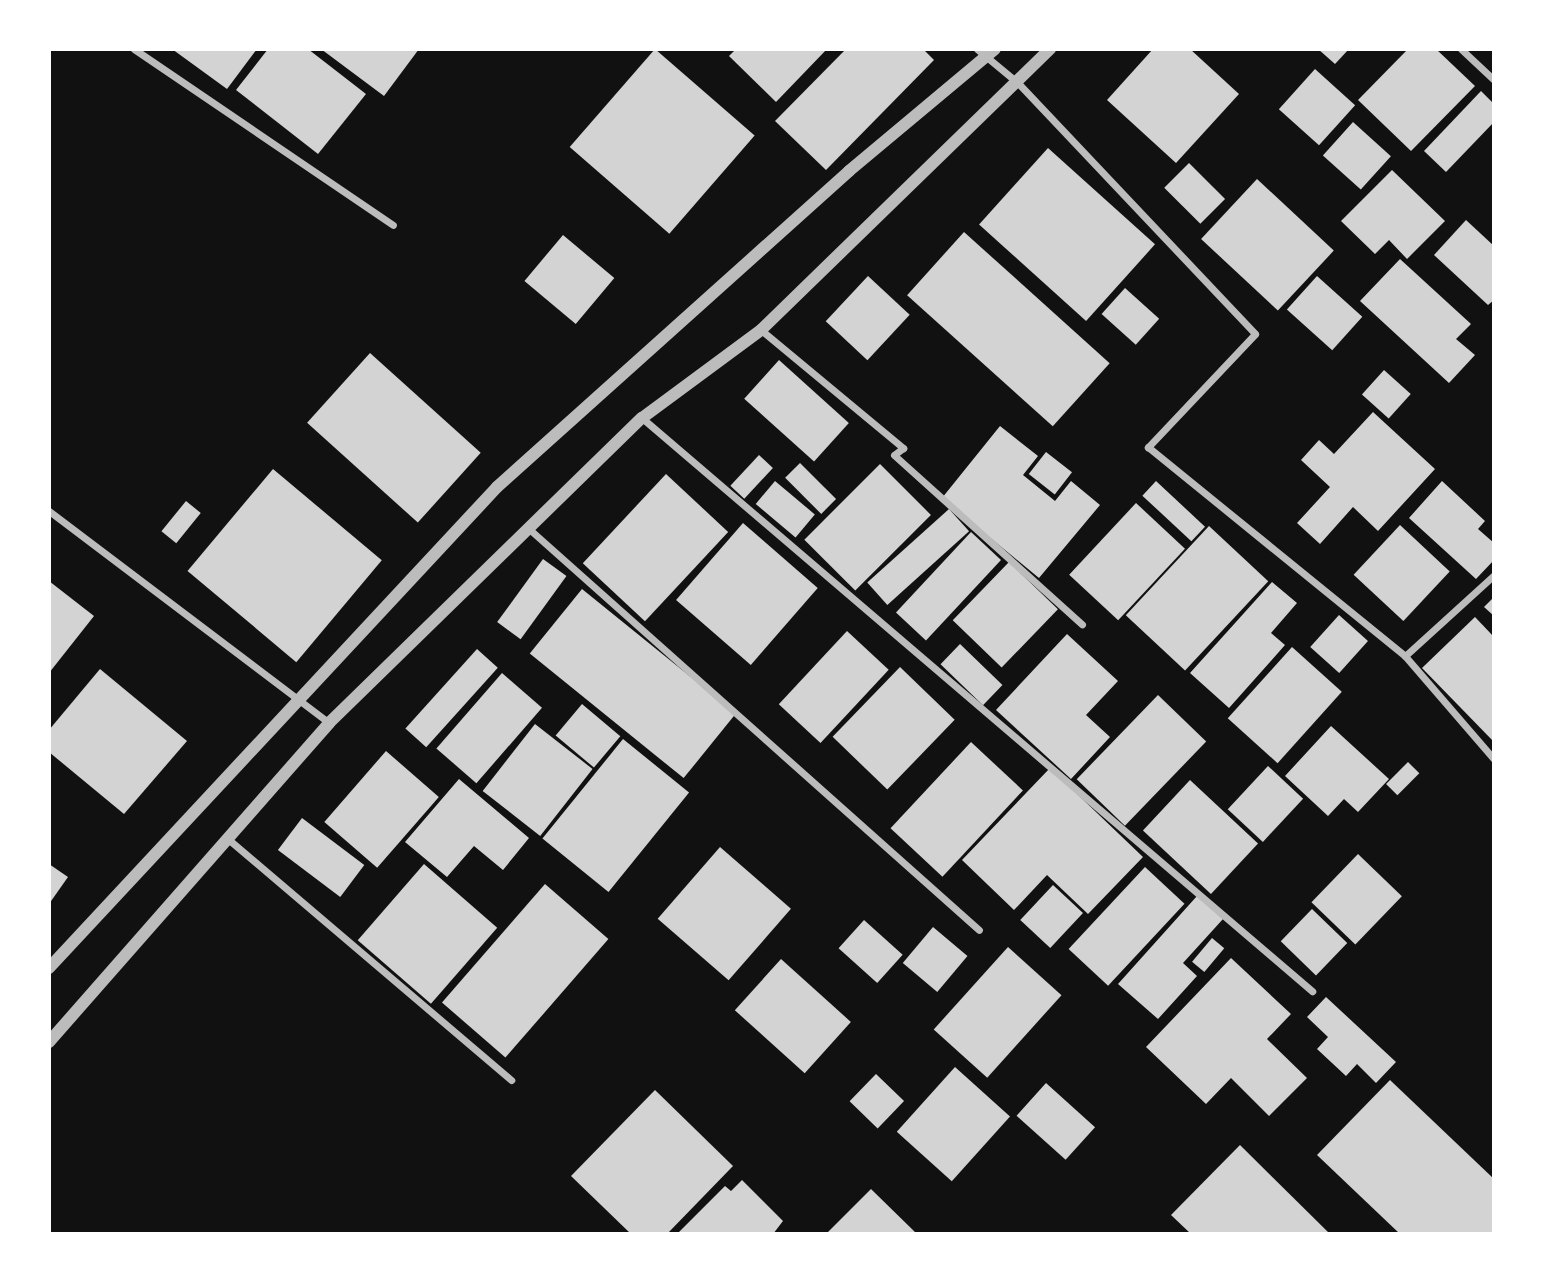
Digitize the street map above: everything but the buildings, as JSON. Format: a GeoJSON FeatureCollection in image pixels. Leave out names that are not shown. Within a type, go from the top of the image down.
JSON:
{"type":"FeatureCollection","features":[{"type":"Feature","properties":{"kind":"street"},"geometry":{"type":"LineString","coordinates":[[134,49],[393,226]]}},
{"type":"Feature","properties":{"kind":"street"},"geometry":{"type":"LineString","coordinates":[[977,49],[992,53],[1255,334],[1148,447],[1405,656],[1494,759]]}},
{"type":"Feature","properties":{"kind":"street"},"geometry":{"type":"LineString","coordinates":[[49,1042],[329,723],[642,418],[761,330],[1051,49]]}},
{"type":"Feature","properties":{"kind":"street"},"geometry":{"type":"LineString","coordinates":[[1461,49],[1494,80]]}},
{"type":"Feature","properties":{"kind":"street"},"geometry":{"type":"LineString","coordinates":[[49,968],[300,702],[497,487],[849,171],[992,53]]}},
{"type":"Feature","properties":{"kind":"street"},"geometry":{"type":"LineString","coordinates":[[761,330],[903,447],[894,455],[1082,624]]}},
{"type":"Feature","properties":{"kind":"street"},"geometry":{"type":"LineString","coordinates":[[642,418],[1312,991]]}},
{"type":"Feature","properties":{"kind":"street"},"geometry":{"type":"LineString","coordinates":[[49,510],[329,723]]}},
{"type":"Feature","properties":{"kind":"street"},"geometry":{"type":"LineString","coordinates":[[528,527],[979,930]]}},
{"type":"Feature","properties":{"kind":"street"},"geometry":{"type":"LineString","coordinates":[[1405,656],[1494,575]]}},
{"type":"Feature","properties":{"kind":"street"},"geometry":{"type":"LineString","coordinates":[[228,839],[511,1080]]}}]}
